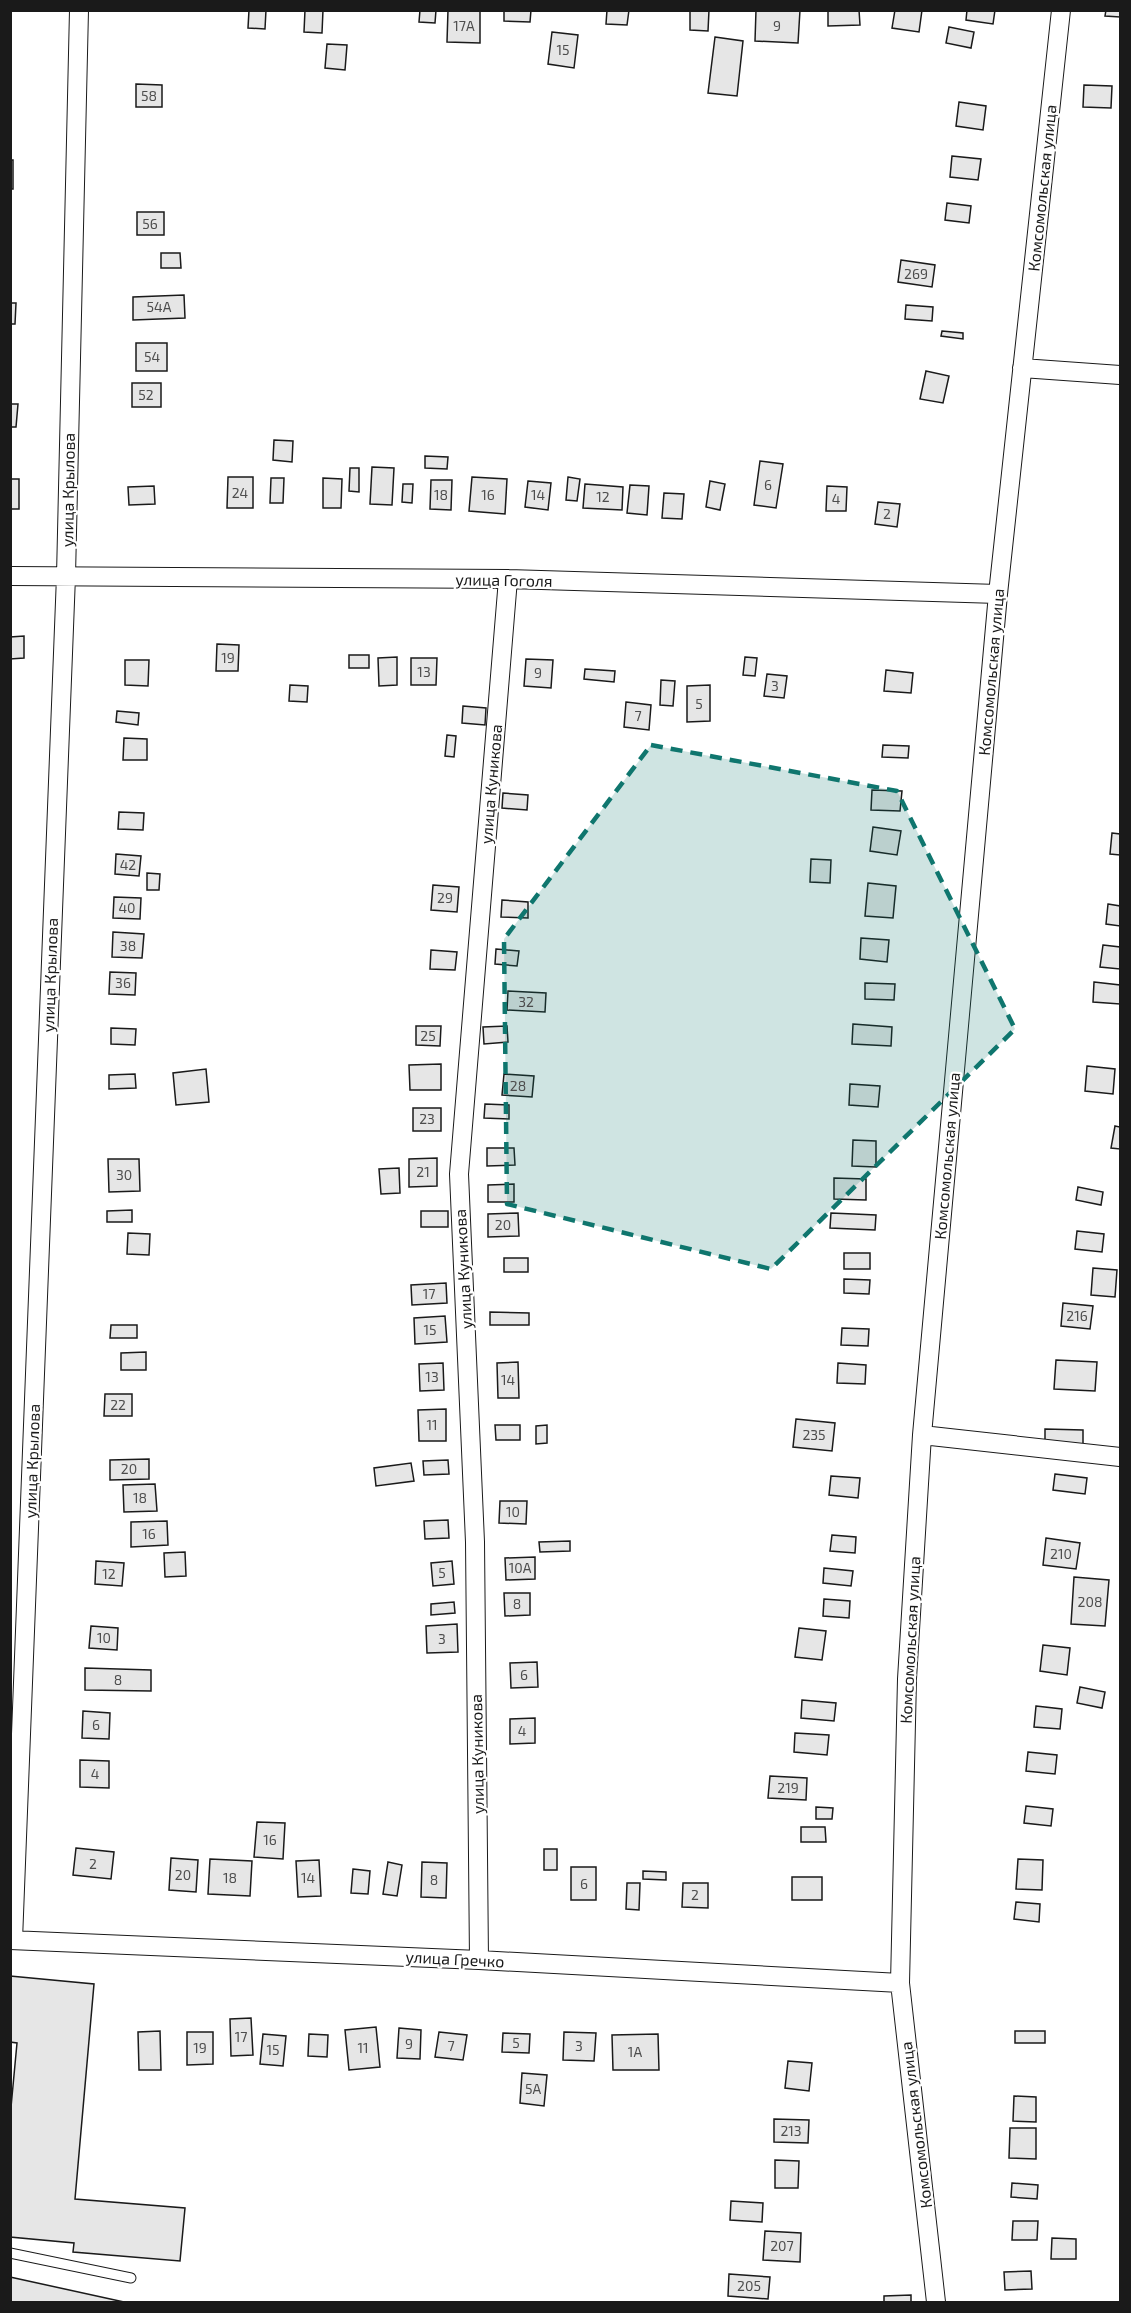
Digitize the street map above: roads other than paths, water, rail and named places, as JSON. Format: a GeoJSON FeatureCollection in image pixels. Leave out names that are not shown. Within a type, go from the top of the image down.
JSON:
{"type":"FeatureCollection","features":[{"type":"Feature","properties":{"kind":"street","name":"улица Крылова"},"geometry":{"type":"LineString","coordinates":[[12,1940],[66,576],[79,10]]}},
{"type":"Feature","properties":{"kind":"street","name":"Комсомольская улица"},"geometry":{"type":"LineString","coordinates":[[936,2302],[900,1983],[907,1679],[922,1435],[998,594],[1061,10]]}},
{"type":"Feature","properties":{"kind":"street"},"geometry":{"type":"LineString","coordinates":[[1022,368],[1120,375]]}},
{"type":"Feature","properties":{"kind":"street","name":"улица Гоголя"},"geometry":{"type":"LineString","coordinates":[[10,576],[508,579],[998,594]]}},
{"type":"Feature","properties":{"kind":"street","name":"улица Куникова"},"geometry":{"type":"LineString","coordinates":[[479,1960],[475,1542],[459,1174],[508,579]]}},
{"type":"Feature","properties":{"kind":"street"},"geometry":{"type":"LineString","coordinates":[[922,1435],[1120,1456]]}},
{"type":"Feature","properties":{"kind":"street","name":"улица Гречко"},"geometry":{"type":"LineString","coordinates":[[12,1940],[479,1960],[900,1983]]}},
{"type":"Feature","properties":{"kind":"lane"},"geometry":{"type":"LineString","coordinates":[[10,2253],[131,2278]]}}]}
